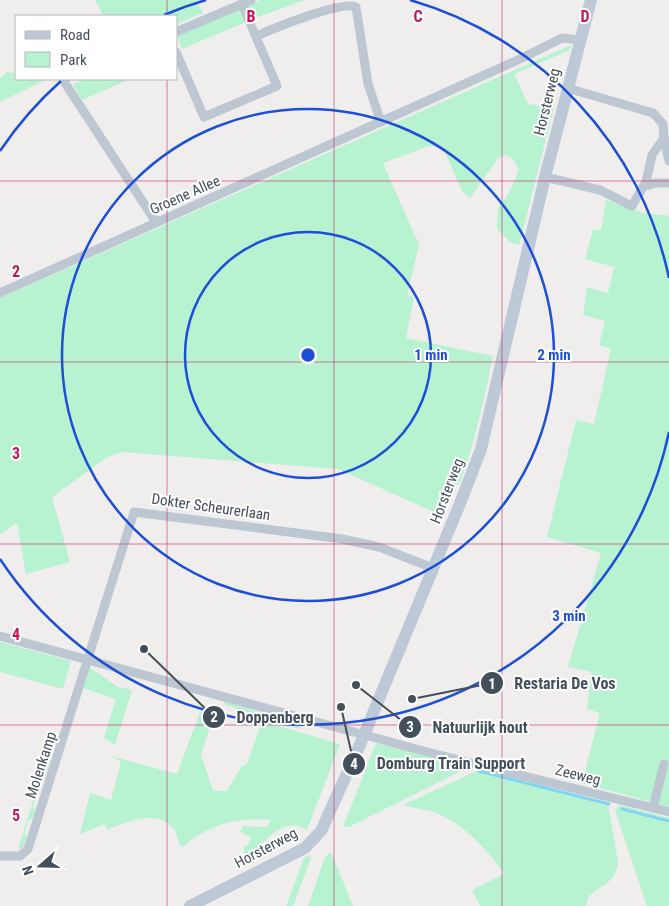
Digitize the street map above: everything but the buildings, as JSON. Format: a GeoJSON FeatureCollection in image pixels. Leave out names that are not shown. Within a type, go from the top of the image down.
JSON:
{"type":"FeatureCollection","features":[{"type":"Feature","properties":{"kind":"main road","name":"Horsterweg"},"geometry":{"type":"LineString","coordinates":[[190,906],[305,848],[321,831],[364,734],[481,449],[545,177],[591,0]]}},
{"type":"Feature","properties":{"kind":"street"},"geometry":{"type":"LineString","coordinates":[[256,36],[331,3],[348,1],[353,3],[356,7],[370,94],[381,122]]}},
{"type":"Feature","properties":{"kind":"street"},"geometry":{"type":"LineString","coordinates":[[178,31],[247,2],[256,36],[277,86],[204,118],[178,57]]}},
{"type":"Feature","properties":{"kind":"street","name":"Groene Allee"},"geometry":{"type":"LineString","coordinates":[[0,293],[381,122],[562,38],[580,40]]}},
{"type":"Feature","properties":{"kind":"street"},"geometry":{"type":"LineString","coordinates":[[63,80],[156,222]]}},
{"type":"Feature","properties":{"kind":"street"},"geometry":{"type":"LineString","coordinates":[[567,88],[653,113],[663,124],[669,161]]}},
{"type":"Feature","properties":{"kind":"street"},"geometry":{"type":"LineString","coordinates":[[545,177],[600,190],[632,206],[643,187],[652,155],[664,138]]}},
{"type":"Feature","properties":{"kind":"street"},"geometry":{"type":"LineString","coordinates":[[643,187],[655,183],[669,183]]}},
{"type":"Feature","properties":{"kind":"street","name":"Dokter Scheurerlaan"},"geometry":{"type":"LineString","coordinates":[[87,658],[134,512],[342,539],[379,547],[433,568]]}},
{"type":"Feature","properties":{"kind":"street","name":"Zeeweg"},"geometry":{"type":"LineString","coordinates":[[0,636],[87,658],[431,753],[669,812]]}},
{"type":"Feature","properties":{"kind":"street","name":"Molenkamp"},"geometry":{"type":"LineString","coordinates":[[0,856],[20,856],[28,849],[61,749],[87,658]]}},
{"type":"Feature","properties":{"kind":"street"},"geometry":{"type":"LineString","coordinates":[[653,808],[664,764]]}},
{"type":"Feature","properties":{"kind":"green space"},"geometry":{"type":"Polygon","coordinates":[[[95,0],[196,0],[203,13],[178,23],[178,15],[102,15],[95,0]]]}},
{"type":"Feature","properties":{"kind":"green space"},"geometry":{"type":"Polygon","coordinates":[[[260,0],[305,0],[258,17],[182,49],[178,34],[260,0]]]}},
{"type":"Feature","properties":{"kind":"green space"},"geometry":{"type":"Polygon","coordinates":[[[571,45],[570,50],[514,74],[528,104],[554,108],[519,245],[510,242],[497,229],[498,208],[509,193],[519,170],[513,159],[506,155],[498,158],[470,198],[462,191],[443,147],[429,146],[383,163],[419,245],[407,295],[414,297],[406,338],[493,356],[470,452],[460,483],[456,485],[446,509],[445,517],[338,469],[121,452],[106,458],[52,497],[70,562],[26,574],[17,523],[0,534],[0,298],[571,45]]]}},
{"type":"Feature","properties":{"kind":"green space"},"geometry":{"type":"Polygon","coordinates":[[[7,72],[15,73],[15,80],[45,80],[0,102],[0,78],[7,72]]]}},
{"type":"Feature","properties":{"kind":"green space"},"geometry":{"type":"Polygon","coordinates":[[[83,80],[128,80],[82,100],[73,84],[83,80]]]}},
{"type":"Feature","properties":{"kind":"green space"},"geometry":{"type":"Polygon","coordinates":[[[606,200],[643,213],[669,216],[669,807],[582,783],[600,713],[587,709],[591,672],[568,667],[601,553],[547,537],[576,420],[594,424],[611,349],[599,345],[605,321],[583,315],[587,287],[608,293],[614,267],[585,259],[593,230],[601,230],[606,200]]]}},
{"type":"Feature","properties":{"kind":"green space"},"geometry":{"type":"Polygon","coordinates":[[[0,642],[71,661],[63,689],[0,672],[0,642]]]}},
{"type":"Feature","properties":{"kind":"green space"},"geometry":{"type":"Polygon","coordinates":[[[89,667],[118,687],[132,690],[115,745],[104,738],[116,699],[83,688],[89,667]]]}},
{"type":"Feature","properties":{"kind":"green space"},"geometry":{"type":"Polygon","coordinates":[[[224,701],[301,725],[299,729],[223,704],[224,701]]]}},
{"type":"Feature","properties":{"kind":"green space"},"geometry":{"type":"Polygon","coordinates":[[[202,707],[208,712],[210,727],[201,754],[213,791],[227,791],[241,767],[247,764],[262,721],[340,744],[307,830],[298,826],[289,826],[281,829],[266,840],[248,861],[242,861],[245,845],[248,845],[251,837],[240,832],[243,826],[267,827],[271,820],[251,819],[221,824],[181,847],[174,829],[159,819],[141,819],[107,830],[105,824],[80,834],[90,793],[111,800],[121,762],[111,756],[177,774],[202,707]]]}},
{"type":"Feature","properties":{"kind":"green space"},"geometry":{"type":"Polygon","coordinates":[[[376,743],[469,767],[349,827],[343,827],[376,743]]]}},
{"type":"Feature","properties":{"kind":"green space"},"geometry":{"type":"Polygon","coordinates":[[[46,759],[50,763],[33,806],[35,810],[33,818],[28,821],[25,833],[27,837],[22,848],[18,849],[46,759]]]}},
{"type":"Feature","properties":{"kind":"green space"},"geometry":{"type":"Polygon","coordinates":[[[479,770],[608,803],[618,861],[617,869],[612,879],[588,897],[586,906],[480,906],[472,890],[504,874],[482,846],[455,823],[434,812],[403,805],[479,770]]]}},
{"type":"Feature","properties":{"kind":"green space"},"geometry":{"type":"Polygon","coordinates":[[[620,805],[669,818],[669,906],[647,906],[615,810],[620,805]]]}},
{"type":"Feature","properties":{"kind":"green space"},"geometry":{"type":"Polygon","coordinates":[[[331,852],[353,906],[308,906],[325,857],[331,852]]]}},
{"type":"Feature","properties":{"kind":"green space"},"geometry":{"type":"Polygon","coordinates":[[[310,855],[311,858],[293,906],[286,906],[304,858],[310,855]]]}},
{"type":"Feature","properties":{"kind":"waterway"},"geometry":{"type":"LineString","coordinates":[[479,771],[609,804]]}},
{"type":"Feature","properties":{"kind":"waterway"},"geometry":{"type":"LineString","coordinates":[[622,809],[669,821]]}},
{"type":"Feature","properties":{"kind":"place","name":"Doppenberg"},"geometry":{"type":"Point","coordinates":[144,649]}},
{"type":"Feature","properties":{"kind":"place","name":"Natuurlijk hout"},"geometry":{"type":"Point","coordinates":[356,685]}},
{"type":"Feature","properties":{"kind":"place","name":"Restaria De Vos"},"geometry":{"type":"Point","coordinates":[412,699]}},
{"type":"Feature","properties":{"kind":"place","name":"Domburg Train Support"},"geometry":{"type":"Point","coordinates":[341,707]}}]}
